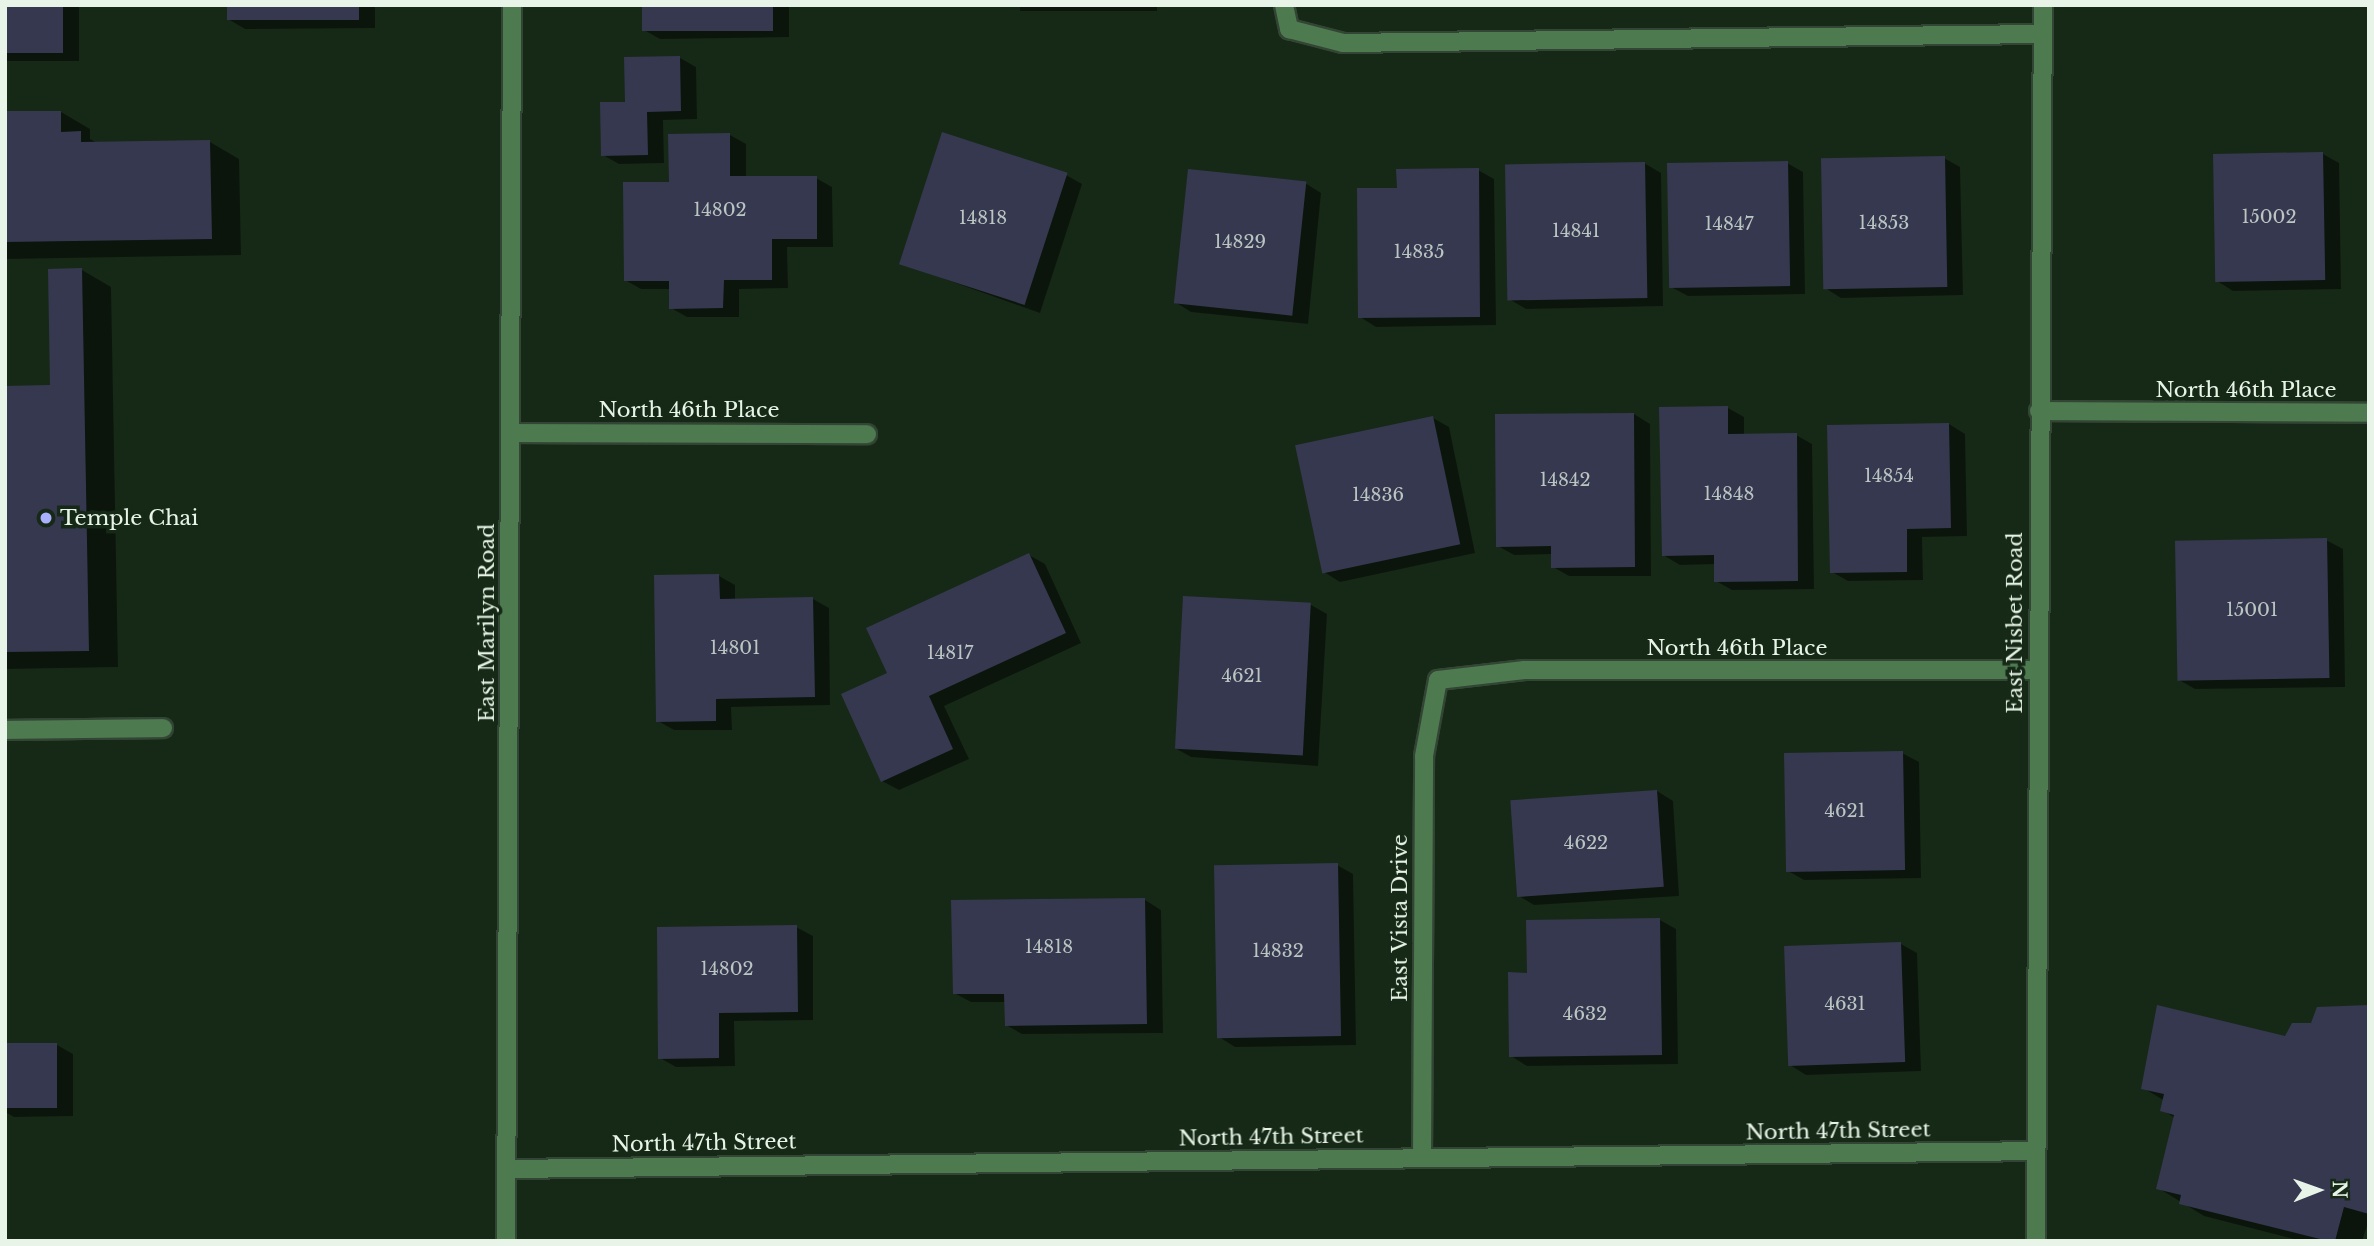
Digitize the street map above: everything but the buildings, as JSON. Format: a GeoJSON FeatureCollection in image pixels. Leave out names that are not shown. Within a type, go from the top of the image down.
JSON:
{"type":"FeatureCollection","features":[{"type":"Feature","properties":{"kind":"street","name":"East Marilyn Road"},"geometry":{"type":"LineString","coordinates":[[506,1241],[512,5]]}},
{"type":"Feature","properties":{"kind":"street"},"geometry":{"type":"LineString","coordinates":[[1284,5],[1289,29],[1343,43],[2042,34]]}},
{"type":"Feature","properties":{"kind":"street","name":"East Nisbet Road"},"geometry":{"type":"LineString","coordinates":[[2036,1241],[2043,5]]}},
{"type":"Feature","properties":{"kind":"street","name":"North 46th Place"},"geometry":{"type":"LineString","coordinates":[[2039,411],[2369,413]]}},
{"type":"Feature","properties":{"kind":"street","name":"North 46th Place"},"geometry":{"type":"LineString","coordinates":[[510,433],[867,434]]}},
{"type":"Feature","properties":{"kind":"street","name":"North 46th Place"},"geometry":{"type":"LineString","coordinates":[[1438,680],[1524,670],[2038,670]]}},
{"type":"Feature","properties":{"kind":"street","name":"East Vista Drive"},"geometry":{"type":"LineString","coordinates":[[1422,1158],[1424,756],[1438,680]]}},
{"type":"Feature","properties":{"kind":"street"},"geometry":{"type":"LineString","coordinates":[[5,730],[163,728]]}},
{"type":"Feature","properties":{"kind":"street","name":"North 47th Street"},"geometry":{"type":"LineString","coordinates":[[506,1169],[2036,1152]]}},
{"type":"Feature","properties":{"kind":"place","name":"Temple Chai"},"geometry":{"type":"Point","coordinates":[46,518]}}]}
